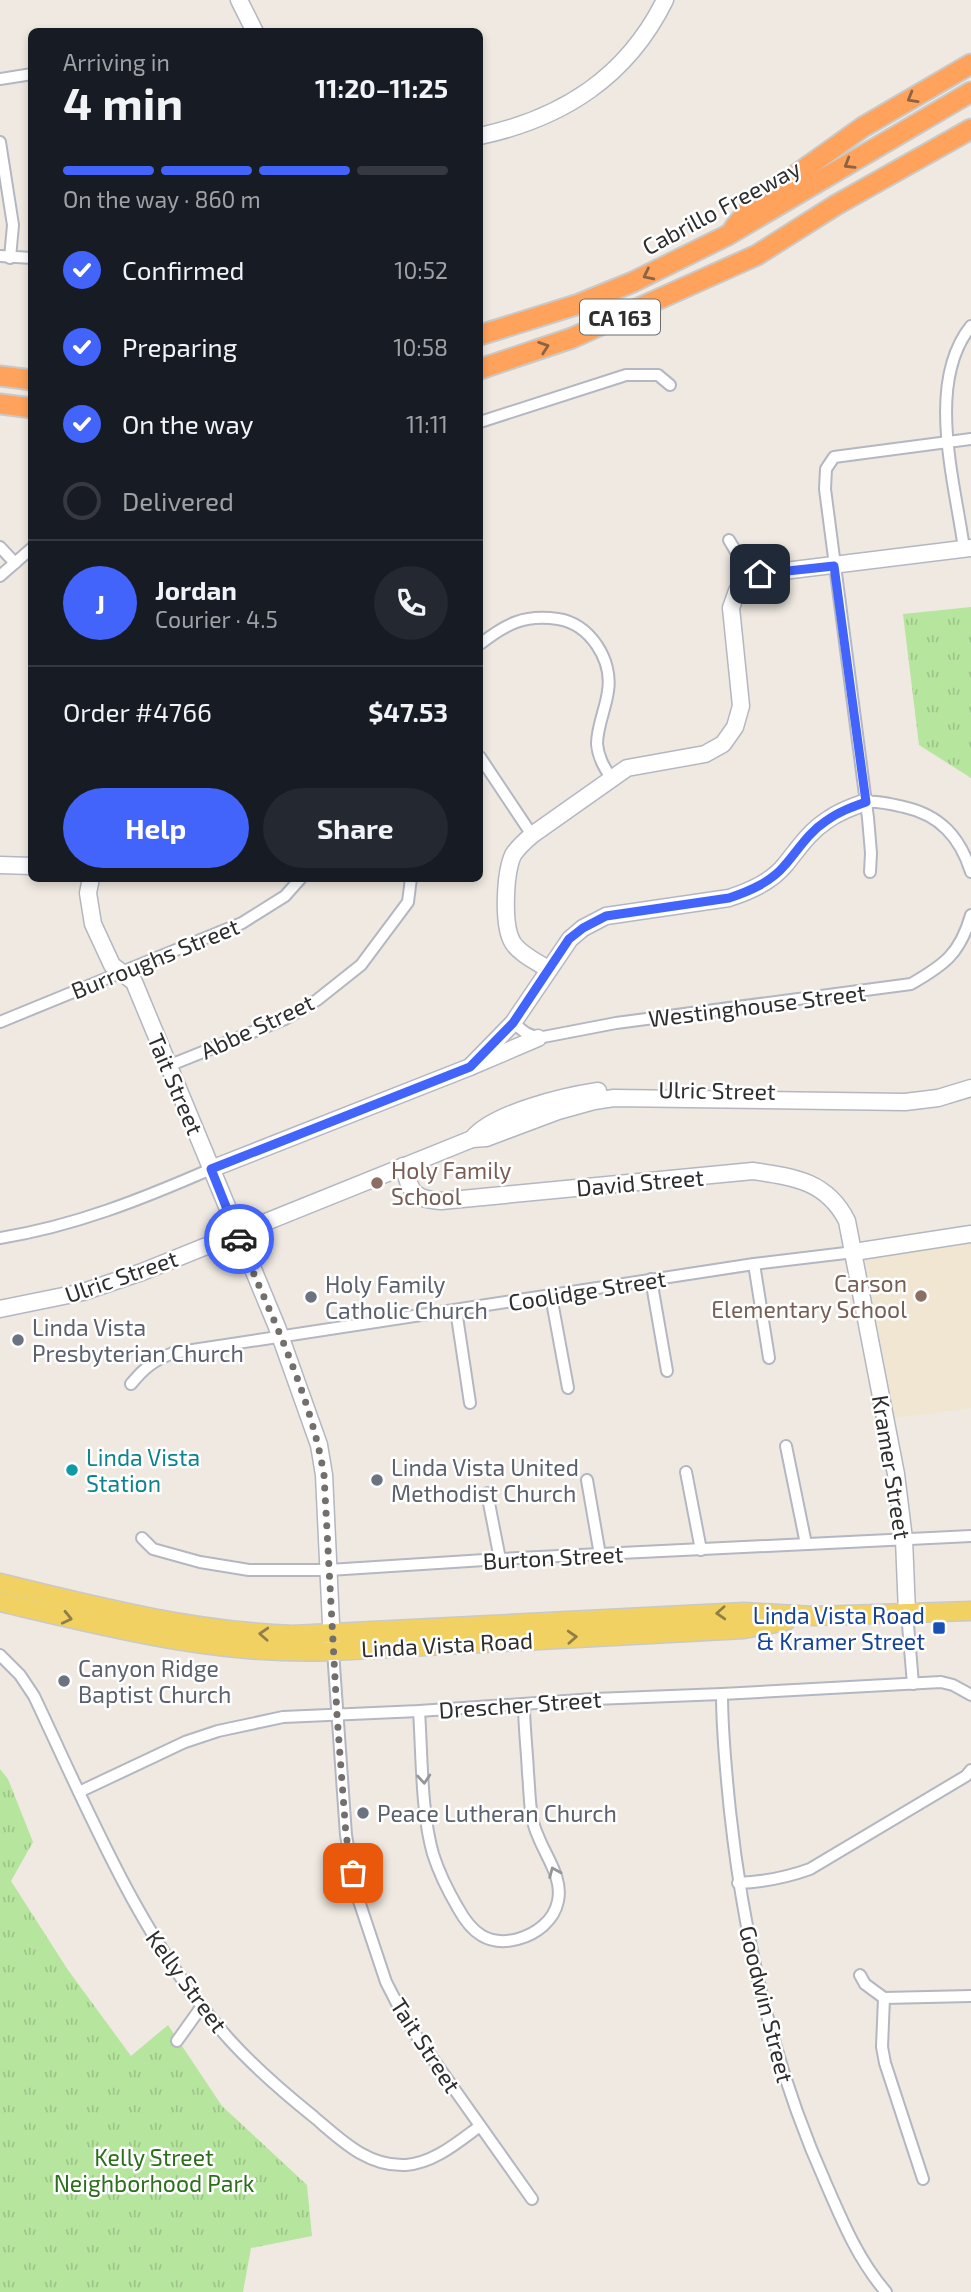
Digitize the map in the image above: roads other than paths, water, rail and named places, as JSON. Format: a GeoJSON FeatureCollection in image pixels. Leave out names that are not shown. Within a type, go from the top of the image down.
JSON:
{"type":"FeatureCollection","features":[{"type":"Feature","properties":{"kind":"highway"},"geometry":{"type":"LineString","coordinates":[[726,236],[751,207],[863,127],[971,64]]}},
{"type":"Feature","properties":{"kind":"highway","name":"Cabrillo Freeway"},"geometry":{"type":"LineString","coordinates":[[483,334],[579,304],[633,282],[726,236],[971,92]]}},
{"type":"Feature","properties":{"kind":"highway","name":"CA 163"},"geometry":{"type":"LineString","coordinates":[[483,368],[572,338],[757,255],[836,205],[971,129]]}},
{"type":"Feature","properties":{"kind":"highway"},"geometry":{"type":"LineString","coordinates":[[0,376],[28,380]]}},
{"type":"Feature","properties":{"kind":"highway"},"geometry":{"type":"LineString","coordinates":[[0,404],[28,408]]}},
{"type":"Feature","properties":{"kind":"main road","name":"Linda Vista Road"},"geometry":{"type":"LineString","coordinates":[[0,1583],[183,1625],[332,1643]]}},
{"type":"Feature","properties":{"kind":"main road","name":"Linda Vista Road"},"geometry":{"type":"LineString","coordinates":[[0,1602],[190,1644],[253,1651],[332,1643],[744,1629],[814,1616],[971,1611]]}},
{"type":"Feature","properties":{"kind":"street"},"geometry":{"type":"LineString","coordinates":[[239,0],[253,28]]}},
{"type":"Feature","properties":{"kind":"street"},"geometry":{"type":"LineString","coordinates":[[483,135],[536,118],[600,84],[625,61],[643,39],[665,0]]}},
{"type":"Feature","properties":{"kind":"street"},"geometry":{"type":"LineString","coordinates":[[0,79],[28,75]]}},
{"type":"Feature","properties":{"kind":"street"},"geometry":{"type":"LineString","coordinates":[[0,142],[13,225],[5,257],[28,258]]}},
{"type":"Feature","properties":{"kind":"street"},"geometry":{"type":"LineString","coordinates":[[548,969],[513,943],[506,927],[508,874],[513,856],[519,846],[532,835],[611,778],[634,765],[705,754],[723,744],[735,727],[741,706],[731,608],[737,591],[760,574],[968,548],[948,443],[946,382],[956,349],[971,326]]}},
{"type":"Feature","properties":{"kind":"street"},"geometry":{"type":"LineString","coordinates":[[483,421],[626,375],[657,375],[670,385]]}},
{"type":"Feature","properties":{"kind":"street"},"geometry":{"type":"LineString","coordinates":[[870,872],[866,802],[834,566],[825,489],[826,469],[834,457],[971,439]]}},
{"type":"Feature","properties":{"kind":"street"},"geometry":{"type":"LineString","coordinates":[[729,540],[752,579]]}},
{"type":"Feature","properties":{"kind":"street"},"geometry":{"type":"LineString","coordinates":[[0,547],[15,562]]}},
{"type":"Feature","properties":{"kind":"street"},"geometry":{"type":"LineString","coordinates":[[0,576],[28,551]]}},
{"type":"Feature","properties":{"kind":"street"},"geometry":{"type":"LineString","coordinates":[[483,642],[504,625],[534,616],[562,619],[590,635],[602,654],[609,677],[597,740],[598,754],[611,778]]}},
{"type":"Feature","properties":{"kind":"street"},"geometry":{"type":"LineString","coordinates":[[483,762],[532,835]]}},
{"type":"Feature","properties":{"kind":"street"},"geometry":{"type":"LineString","coordinates":[[470,1067],[513,1023],[569,939],[583,928],[606,916],[729,898],[763,883],[783,867],[806,838],[826,821],[866,802],[876,801],[919,811],[947,826],[966,855],[971,872]]}},
{"type":"Feature","properties":{"kind":"street"},"geometry":{"type":"LineString","coordinates":[[0,865],[28,866]]}},
{"type":"Feature","properties":{"kind":"street","name":"Tait Street"},"geometry":{"type":"LineString","coordinates":[[89,882],[88,892],[93,923],[112,965],[134,982],[281,1338],[319,1445],[324,1475],[332,1643],[346,1835],[363,1918],[386,1982],[406,2021],[532,2199]]}},
{"type":"Feature","properties":{"kind":"street","name":"Burroughs Street"},"geometry":{"type":"LineString","coordinates":[[0,1022],[242,923],[285,896],[297,882]]}},
{"type":"Feature","properties":{"kind":"street","name":"Abbe Street"},"geometry":{"type":"LineString","coordinates":[[168,1066],[285,1019],[317,1000],[360,965],[408,902],[410,882]]}},
{"type":"Feature","properties":{"kind":"street","name":"Westinghouse Street"},"geometry":{"type":"LineString","coordinates":[[537,1038],[616,1023],[911,985],[941,967],[950,958],[964,938],[971,915]]}},
{"type":"Feature","properties":{"kind":"street"},"geometry":{"type":"LineString","coordinates":[[513,1023],[537,1038]]}},
{"type":"Feature","properties":{"kind":"street"},"geometry":{"type":"LineString","coordinates":[[0,1238],[44,1231],[90,1218],[537,1038]]}},
{"type":"Feature","properties":{"kind":"street","name":"Ulric Street"},"geometry":{"type":"LineString","coordinates":[[472,1139],[481,1128],[545,1102],[607,1089],[908,1093],[971,1078]]}},
{"type":"Feature","properties":{"kind":"street","name":"Ulric Street"},"geometry":{"type":"LineString","coordinates":[[0,1309],[64,1296],[121,1280],[472,1139],[486,1138],[594,1101],[614,1098],[905,1102],[938,1098],[971,1088]]}},
{"type":"Feature","properties":{"kind":"street","name":"David Street"},"geometry":{"type":"LineString","coordinates":[[403,1166],[412,1190],[424,1199],[441,1200],[753,1171],[785,1175],[815,1186],[839,1206],[847,1221],[854,1252]]}},
{"type":"Feature","properties":{"kind":"street","name":"Coolidge Street"},"geometry":{"type":"LineString","coordinates":[[131,1384],[143,1369],[155,1360],[173,1353],[651,1279],[971,1234]]}},
{"type":"Feature","properties":{"kind":"street","name":"Kramer Street"},"geometry":{"type":"LineString","coordinates":[[854,1252],[896,1474],[904,1539],[913,1684]]}},
{"type":"Feature","properties":{"kind":"street"},"geometry":{"type":"LineString","coordinates":[[754,1264],[769,1358]]}},
{"type":"Feature","properties":{"kind":"street"},"geometry":{"type":"LineString","coordinates":[[651,1279],[667,1371]]}},
{"type":"Feature","properties":{"kind":"street"},"geometry":{"type":"LineString","coordinates":[[551,1296],[568,1388]]}},
{"type":"Feature","properties":{"kind":"street"},"geometry":{"type":"LineString","coordinates":[[456,1310],[470,1404]]}},
{"type":"Feature","properties":{"kind":"street"},"geometry":{"type":"LineString","coordinates":[[786,1446],[806,1544]]}},
{"type":"Feature","properties":{"kind":"street"},"geometry":{"type":"LineString","coordinates":[[686,1472],[702,1550]]}},
{"type":"Feature","properties":{"kind":"street"},"geometry":{"type":"LineString","coordinates":[[586,1480],[600,1555]]}},
{"type":"Feature","properties":{"kind":"street"},"geometry":{"type":"LineString","coordinates":[[487,1493],[500,1559]]}},
{"type":"Feature","properties":{"kind":"street","name":"Burton Street"},"geometry":{"type":"LineString","coordinates":[[142,1538],[153,1549],[200,1562],[249,1570],[329,1570],[971,1536]]}},
{"type":"Feature","properties":{"kind":"street","name":"Kelly Street"},"geometry":{"type":"LineString","coordinates":[[0,1655],[20,1675],[34,1696],[145,1924],[202,2007],[260,2071],[343,2143],[358,2153],[386,2163],[406,2165],[426,2160],[445,2151],[480,2126]]}},
{"type":"Feature","properties":{"kind":"street","name":"Drescher Street"},"geometry":{"type":"LineString","coordinates":[[79,1792],[185,1742],[218,1731],[283,1717],[941,1682],[971,1695]]}},
{"type":"Feature","properties":{"kind":"street","name":"Goodwin Street"},"geometry":{"type":"LineString","coordinates":[[722,1694],[724,1749],[738,1883],[760,1994],[781,2069],[804,2136],[846,2228],[872,2276],[886,2292]]}},
{"type":"Feature","properties":{"kind":"street"},"geometry":{"type":"LineString","coordinates":[[419,1711],[428,1827],[433,1854],[444,1884],[474,1933],[507,1942],[537,1931],[551,1919],[558,1901],[558,1880],[536,1833],[531,1809],[524,1704]]}},
{"type":"Feature","properties":{"kind":"street"},"geometry":{"type":"LineString","coordinates":[[738,1883],[766,1882],[810,1869],[966,1776],[971,1770]]}},
{"type":"Feature","properties":{"kind":"street"},"geometry":{"type":"LineString","coordinates":[[860,1975],[865,1984],[884,1998],[971,1996]]}},
{"type":"Feature","properties":{"kind":"street"},"geometry":{"type":"LineString","coordinates":[[884,1998],[882,2047],[885,2063],[923,2179]]}},
{"type":"Feature","properties":{"kind":"street"},"geometry":{"type":"LineString","coordinates":[[177,2041],[202,2007]]}},
{"type":"Feature","properties":{"kind":"place","name":"Holy Family School"},"geometry":{"type":"Point","coordinates":[377,1183]}},
{"type":"Feature","properties":{"kind":"place","name":"Carson Elementary School"},"geometry":{"type":"Point","coordinates":[921,1296]}},
{"type":"Feature","properties":{"kind":"place","name":"Holy Family Catholic Church"},"geometry":{"type":"Point","coordinates":[311,1297]}},
{"type":"Feature","properties":{"kind":"place","name":"Linda Vista Presbyterian Church"},"geometry":{"type":"Point","coordinates":[18,1340]}},
{"type":"Feature","properties":{"kind":"place","name":"Linda Vista Station"},"geometry":{"type":"Point","coordinates":[72,1470]}},
{"type":"Feature","properties":{"kind":"place","name":"Linda Vista United Methodist Church"},"geometry":{"type":"Point","coordinates":[377,1480]}},
{"type":"Feature","properties":{"kind":"place","name":"Linda Vista Road & Kramer Street"},"geometry":{"type":"Point","coordinates":[939,1628]}},
{"type":"Feature","properties":{"kind":"place","name":"Canyon Ridge Baptist Church"},"geometry":{"type":"Point","coordinates":[64,1681]}},
{"type":"Feature","properties":{"kind":"place","name":"Peace Lutheran Church"},"geometry":{"type":"Point","coordinates":[363,1813]}},
{"type":"Feature","properties":{"kind":"park label","name":"Kelly Street Neighborhood Park"},"geometry":{"type":"Point","coordinates":[154,2170]}}]}
